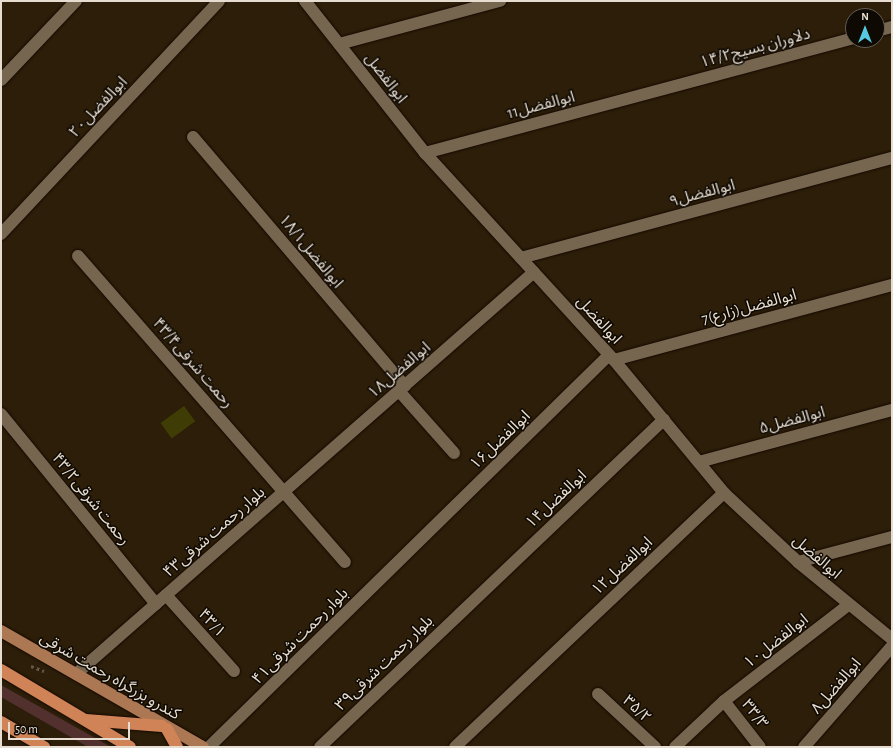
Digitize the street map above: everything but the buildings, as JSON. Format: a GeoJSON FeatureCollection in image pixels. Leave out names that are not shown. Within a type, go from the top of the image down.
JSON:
{"type":"FeatureCollection","features":[{"type":"Feature","properties":{"kind":"highway"},"geometry":{"type":"LineString","coordinates":[[1,670],[81,720],[130,747]]}},
{"type":"Feature","properties":{"kind":"highway"},"geometry":{"type":"LineString","coordinates":[[81,720],[165,727],[177,747]]}},
{"type":"Feature","properties":{"kind":"highway"},"geometry":{"type":"LineString","coordinates":[[1,722],[44,747]]}},
{"type":"Feature","properties":{"kind":"main road","name":"کندرو بزرگراه رحمت شرقی"},"geometry":{"type":"LineString","coordinates":[[1,631],[165,727],[203,747]]}},
{"type":"Feature","properties":{"kind":"street"},"geometry":{"type":"LineString","coordinates":[[1,80],[76,1]]}},
{"type":"Feature","properties":{"kind":"street","name":"ابوالفضل۲۰"},"geometry":{"type":"LineString","coordinates":[[1,234],[219,1]]}},
{"type":"Feature","properties":{"kind":"street","name":"ابوالفضل"},"geometry":{"type":"LineString","coordinates":[[305,1],[425,153],[612,357],[724,493],[798,562],[848,605],[892,639]]}},
{"type":"Feature","properties":{"kind":"street"},"geometry":{"type":"LineString","coordinates":[[339,44],[500,1]]}},
{"type":"Feature","properties":{"kind":"street","name":"۱۴/۲دلاوران بسیج"},"geometry":{"type":"LineString","coordinates":[[664,89],[845,40]]}},
{"type":"Feature","properties":{"kind":"street","name":"11ابوالفضل"},"geometry":{"type":"LineString","coordinates":[[425,153],[664,89]]}},
{"type":"Feature","properties":{"kind":"street","name":"ابوالفضل۱۸/۱"},"geometry":{"type":"LineString","coordinates":[[193,137],[402,388],[454,453]]}},
{"type":"Feature","properties":{"kind":"street","name":"ابوالفضل۹"},"geometry":{"type":"LineString","coordinates":[[521,258],[892,158]]}},
{"type":"Feature","properties":{"kind":"street","name":"۴۳/۴رحمت شرقی"},"geometry":{"type":"LineString","coordinates":[[78,256],[345,562]]}},
{"type":"Feature","properties":{"kind":"street","name":"ابوالفضل۱۸"},"geometry":{"type":"LineString","coordinates":[[284,492],[534,272]]}},
{"type":"Feature","properties":{"kind":"street","name":"7ابوالفضل(زارع)"},"geometry":{"type":"LineString","coordinates":[[612,357],[892,285]]}},
{"type":"Feature","properties":{"kind":"street","name":"ابوالفضل۱۶"},"geometry":{"type":"LineString","coordinates":[[412,547],[612,357]]}},
{"type":"Feature","properties":{"kind":"street","name":"ابوالفضل۵"},"geometry":{"type":"LineString","coordinates":[[699,462],[892,410]]}},
{"type":"Feature","properties":{"kind":"street","name":"۴۳/۲رحمت شرقی"},"geometry":{"type":"LineString","coordinates":[[1,414],[156,604]]}},
{"type":"Feature","properties":{"kind":"street","name":"ابوالفضل۱۴"},"geometry":{"type":"LineString","coordinates":[[470,602],[664,419]]}},
{"type":"Feature","properties":{"kind":"street","name":"بلوار رحمت شرقی۴۳"},"geometry":{"type":"LineString","coordinates":[[156,604],[284,492]]}},
{"type":"Feature","properties":{"kind":"street","name":"ابوالفضل۱۲"},"geometry":{"type":"LineString","coordinates":[[455,747],[542,662],[724,493]]}},
{"type":"Feature","properties":{"kind":"street"},"geometry":{"type":"LineString","coordinates":[[798,562],[892,537]]}},
{"type":"Feature","properties":{"kind":"street","name":"بلوار رحمت شرقی۴۱"},"geometry":{"type":"LineString","coordinates":[[209,747],[412,547]]}},
{"type":"Feature","properties":{"kind":"street","name":"۴۳/۱"},"geometry":{"type":"LineString","coordinates":[[166,596],[234,671]]}},
{"type":"Feature","properties":{"kind":"street","name":"بلوار رحمت شرقی۳۹"},"geometry":{"type":"LineString","coordinates":[[320,747],[470,602]]}},
{"type":"Feature","properties":{"kind":"street"},"geometry":{"type":"LineString","coordinates":[[76,674],[156,604]]}},
{"type":"Feature","properties":{"kind":"street","name":"ابوالفضل۱۰"},"geometry":{"type":"LineString","coordinates":[[675,747],[724,701],[848,605]]}},
{"type":"Feature","properties":{"kind":"street","name":"ابوالفضل۸"},"geometry":{"type":"LineString","coordinates":[[804,747],[892,646]]}},
{"type":"Feature","properties":{"kind":"street","name":"۳۵/۲"},"geometry":{"type":"LineString","coordinates":[[598,694],[655,747]]}},
{"type":"Feature","properties":{"kind":"street","name":"۳۳/۳"},"geometry":{"type":"LineString","coordinates":[[724,701],[760,747]]}},
{"type":"Feature","properties":{"kind":"shaded area"},"geometry":{"type":"Polygon","coordinates":[[[1,685],[111,747],[88,747],[1,697],[1,685]]]}}]}
